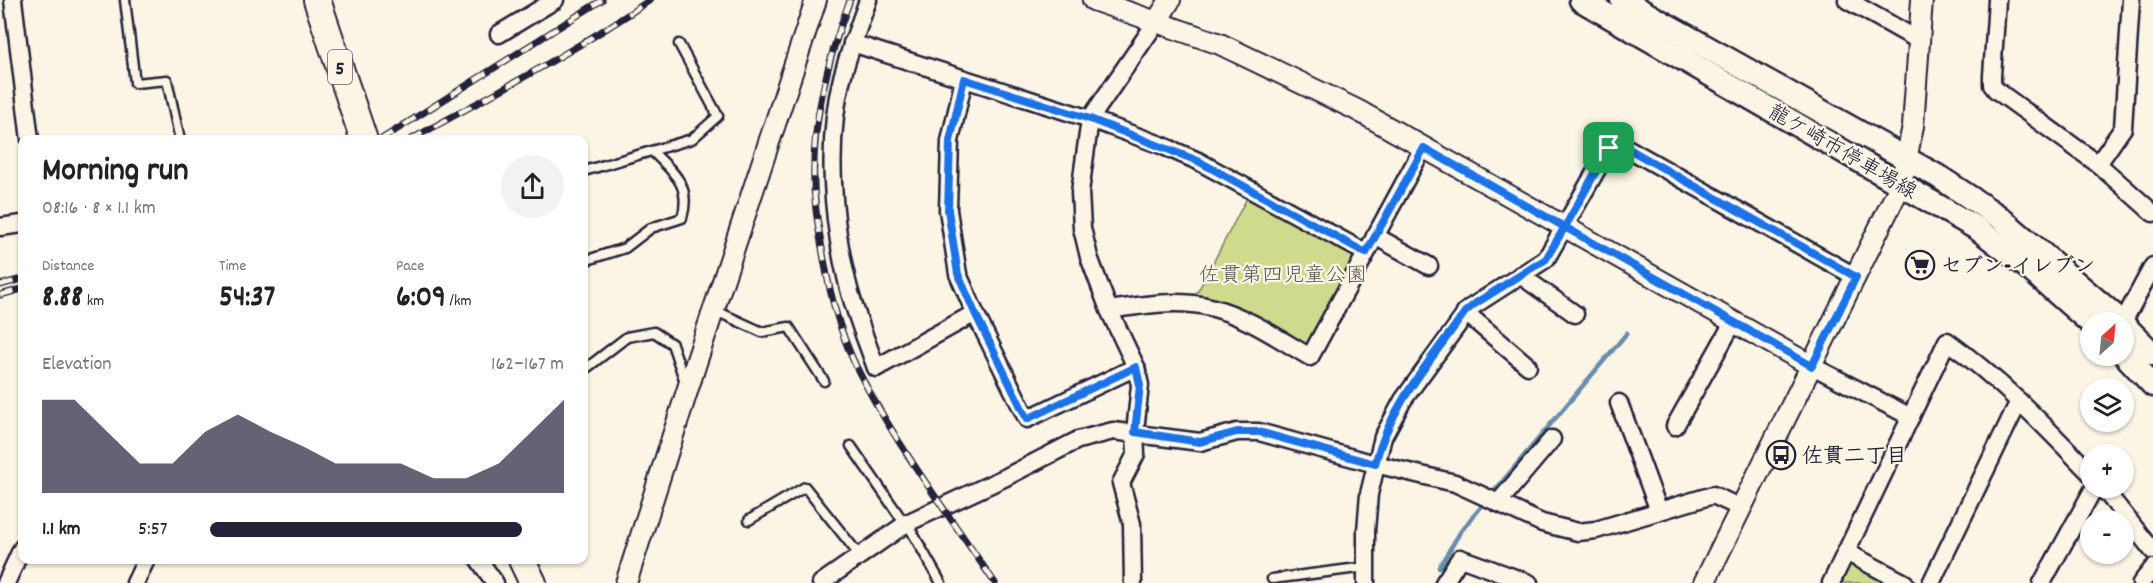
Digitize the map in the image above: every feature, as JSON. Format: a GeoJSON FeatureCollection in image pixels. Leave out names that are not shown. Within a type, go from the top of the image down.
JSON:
{"type":"FeatureCollection","features":[{"type":"Feature","properties":{"kind":"main road","name":"5"},"geometry":{"type":"LineString","coordinates":[[317,0],[362,135]]}},
{"type":"Feature","properties":{"kind":"main road","name":"龍ケ崎市停車場線"},"geometry":{"type":"LineString","coordinates":[[1581,0],[1978,229],[2025,265],[2080,313]]}},
{"type":"Feature","properties":{"kind":"main road","name":"龍ケ崎市停車場線"},"geometry":{"type":"LineString","coordinates":[[1622,0],[1908,159],[1998,216],[2110,312]]}},
{"type":"Feature","properties":{"kind":"main road","name":"龍ケ崎市停車場線"},"geometry":{"type":"LineString","coordinates":[[2134,334],[2153,354]]}},
{"type":"Feature","properties":{"kind":"main road"},"geometry":{"type":"LineString","coordinates":[[2134,365],[2153,385]]}},
{"type":"Feature","properties":{"kind":"main road"},"geometry":{"type":"LineString","coordinates":[[524,564],[533,583]]}},
{"type":"Feature","properties":{"kind":"street"},"geometry":{"type":"LineString","coordinates":[[13,0],[29,135]]}},
{"type":"Feature","properties":{"kind":"street"},"geometry":{"type":"LineString","coordinates":[[499,34],[555,0]]}},
{"type":"Feature","properties":{"kind":"street"},"geometry":{"type":"LineString","coordinates":[[626,583],[687,388],[816,0]]}},
{"type":"Feature","properties":{"kind":"street"},"geometry":{"type":"LineString","coordinates":[[868,0],[852,43],[842,80],[835,120],[833,164],[835,219],[847,281],[876,368],[975,313]]}},
{"type":"Feature","properties":{"kind":"street"},"geometry":{"type":"LineString","coordinates":[[1093,0],[1220,44],[1357,110],[1812,366],[1911,417]]}},
{"type":"Feature","properties":{"kind":"street"},"geometry":{"type":"LineString","coordinates":[[1134,583],[1132,524],[1121,483],[1136,454],[1135,432],[1140,385],[1136,367],[1109,310],[1089,257],[1082,228],[1080,192],[1090,119],[1170,0]]}},
{"type":"Feature","properties":{"kind":"street"},"geometry":{"type":"LineString","coordinates":[[1847,0],[1920,41]]}},
{"type":"Feature","properties":{"kind":"street"},"geometry":{"type":"LineString","coordinates":[[1708,582],[1901,184],[1908,159],[1914,114],[1922,0]]}},
{"type":"Feature","properties":{"kind":"street"},"geometry":{"type":"LineString","coordinates":[[1997,0],[1992,85],[2098,164],[2153,213]]}},
{"type":"Feature","properties":{"kind":"street"},"geometry":{"type":"LineString","coordinates":[[2098,164],[2123,128],[2131,0]]}},
{"type":"Feature","properties":{"kind":"street"},"geometry":{"type":"LineString","coordinates":[[852,43],[1090,119],[1198,161],[1366,253]]}},
{"type":"Feature","properties":{"kind":"street"},"geometry":{"type":"LineString","coordinates":[[964,79],[950,141],[948,210],[958,274],[1027,419],[1136,367]]}},
{"type":"Feature","properties":{"kind":"street"},"geometry":{"type":"LineString","coordinates":[[1366,575],[1367,505],[1375,464],[1383,437],[1403,400],[1465,312],[1546,259],[1609,148],[1615,143],[1856,277]]}},
{"type":"Feature","properties":{"kind":"street"},"geometry":{"type":"LineString","coordinates":[[1109,310],[1147,304],[1176,303],[1210,307],[1238,317],[1310,357],[1424,148]]}},
{"type":"Feature","properties":{"kind":"street"},"geometry":{"type":"LineString","coordinates":[[0,227],[18,225]]}},
{"type":"Feature","properties":{"kind":"street"},"geometry":{"type":"LineString","coordinates":[[1376,236],[1429,266]]}},
{"type":"Feature","properties":{"kind":"street"},"geometry":{"type":"LineString","coordinates":[[2129,312],[2153,266]]}},
{"type":"Feature","properties":{"kind":"street"},"geometry":{"type":"LineString","coordinates":[[1520,275],[1575,314]]}},
{"type":"Feature","properties":{"kind":"street"},"geometry":{"type":"LineString","coordinates":[[1465,312],[1528,366]]}},
{"type":"Feature","properties":{"kind":"street"},"geometry":{"type":"LineString","coordinates":[[1675,426],[1734,321]]}},
{"type":"Feature","properties":{"kind":"street"},"geometry":{"type":"LineString","coordinates":[[1831,583],[1947,341],[1972,359],[2019,401],[2080,463]]}},
{"type":"Feature","properties":{"kind":"street"},"geometry":{"type":"LineString","coordinates":[[1931,583],[2019,401]]}},
{"type":"Feature","properties":{"kind":"street"},"geometry":{"type":"LineString","coordinates":[[1619,403],[1659,511]]}},
{"type":"Feature","properties":{"kind":"street"},"geometry":{"type":"LineString","coordinates":[[821,583],[906,524],[1078,440],[1113,431],[1200,442],[1237,432],[1259,432],[1455,483],[1542,523],[1578,532],[1596,530],[1713,495],[1742,508]]}},
{"type":"Feature","properties":{"kind":"street"},"geometry":{"type":"LineString","coordinates":[[1498,503],[1552,439]]}},
{"type":"Feature","properties":{"kind":"street"},"geometry":{"type":"LineString","coordinates":[[2042,583],[2089,498]]}},
{"type":"Feature","properties":{"kind":"street"},"geometry":{"type":"LineString","coordinates":[[2111,498],[2153,551]]}},
{"type":"Feature","properties":{"kind":"street"},"geometry":{"type":"LineString","coordinates":[[1846,552],[1905,583]]}},
{"type":"Feature","properties":{"kind":"street"},"geometry":{"type":"LineString","coordinates":[[6,583],[18,557]]}},
{"type":"Feature","properties":{"kind":"street"},"geometry":{"type":"LineString","coordinates":[[1444,583],[1460,558],[1529,583]]}},
{"type":"Feature","properties":{"kind":"street"},"geometry":{"type":"LineString","coordinates":[[135,583],[144,564]]}},
{"type":"Feature","properties":{"kind":"street"},"geometry":{"type":"LineString","coordinates":[[482,564],[495,583]]}},
{"type":"Feature","properties":{"kind":"street"},"geometry":{"type":"LineString","coordinates":[[2141,583],[2153,568]]}},
{"type":"Feature","properties":{"kind":"lane"},"geometry":{"type":"LineString","coordinates":[[125,0],[135,83],[167,80],[179,135]]}},
{"type":"Feature","properties":{"kind":"lane"},"geometry":{"type":"LineString","coordinates":[[588,170],[692,139],[718,116],[680,44]]}},
{"type":"Feature","properties":{"kind":"lane"},"geometry":{"type":"LineString","coordinates":[[588,260],[625,248],[651,228],[682,218],[687,204],[681,181],[652,151]]}},
{"type":"Feature","properties":{"kind":"lane"},"geometry":{"type":"LineString","coordinates":[[713,310],[762,332],[789,327],[824,381]]}},
{"type":"Feature","properties":{"kind":"lane"},"geometry":{"type":"LineString","coordinates":[[588,367],[627,337],[654,332],[672,344],[687,388]]}},
{"type":"Feature","properties":{"kind":"lane"},"geometry":{"type":"LineString","coordinates":[[851,446],[906,524],[941,583]]}},
{"type":"Feature","properties":{"kind":"lane"},"geometry":{"type":"LineString","coordinates":[[749,520],[805,487],[860,556]]}},
{"type":"Feature","properties":{"kind":"lane"},"geometry":{"type":"LineString","coordinates":[[1272,579],[1366,575]]}},
{"type":"Feature","properties":{"kind":"green space","name":"佐貫第四児童公園"},"geometry":{"type":"Polygon","coordinates":[[[1248,196],[1352,252],[1354,257],[1309,342],[1302,344],[1195,297],[1248,196]]]}},
{"type":"Feature","properties":{"kind":"green space"},"geometry":{"type":"Polygon","coordinates":[[[1850,562],[1890,583],[1840,583],[1850,562]]]}},
{"type":"Feature","properties":{"kind":"waterway"},"geometry":{"type":"LineString","coordinates":[[1492,494],[1627,333]]}},
{"type":"Feature","properties":{"kind":"waterway"},"geometry":{"type":"LineString","coordinates":[[1439,567],[1461,531],[1486,501]]}},
{"type":"Feature","properties":{"kind":"railway"},"geometry":{"type":"LineString","coordinates":[[388,135],[602,0]]}},
{"type":"Feature","properties":{"kind":"railway"},"geometry":{"type":"LineString","coordinates":[[419,135],[562,55],[650,0]]}},
{"type":"Feature","properties":{"kind":"railway"},"geometry":{"type":"LineString","coordinates":[[850,0],[833,51],[820,103],[814,157],[816,210],[830,290],[849,351],[877,406],[926,483],[995,583]]}},
{"type":"Feature","properties":{"kind":"railway"},"geometry":{"type":"LineString","coordinates":[[0,285],[18,280]]}},
{"type":"Feature","properties":{"kind":"railway"},"geometry":{"type":"LineString","coordinates":[[0,295],[18,290]]}},
{"type":"Feature","properties":{"kind":"place","name":"セブン-イレブン"},"geometry":{"type":"Point","coordinates":[1920,265]}},
{"type":"Feature","properties":{"kind":"place","name":"佐貫二丁目"},"geometry":{"type":"Point","coordinates":[1781,455]}},
{"type":"Feature","properties":{"kind":"route"},"geometry":{"type":"LineString","coordinates":[[1609,148],[1566,226],[1546,259],[1465,312],[1403,400],[1383,437],[1375,464],[1259,432],[1237,432],[1200,442],[1135,432],[1140,385],[1136,367],[1027,419],[958,274],[948,210],[950,141],[964,79],[1090,119],[1198,161],[1366,253],[1424,148],[1566,226],[1812,366],[1856,277],[1620,144],[1615,143],[1609,148]]}}]}
